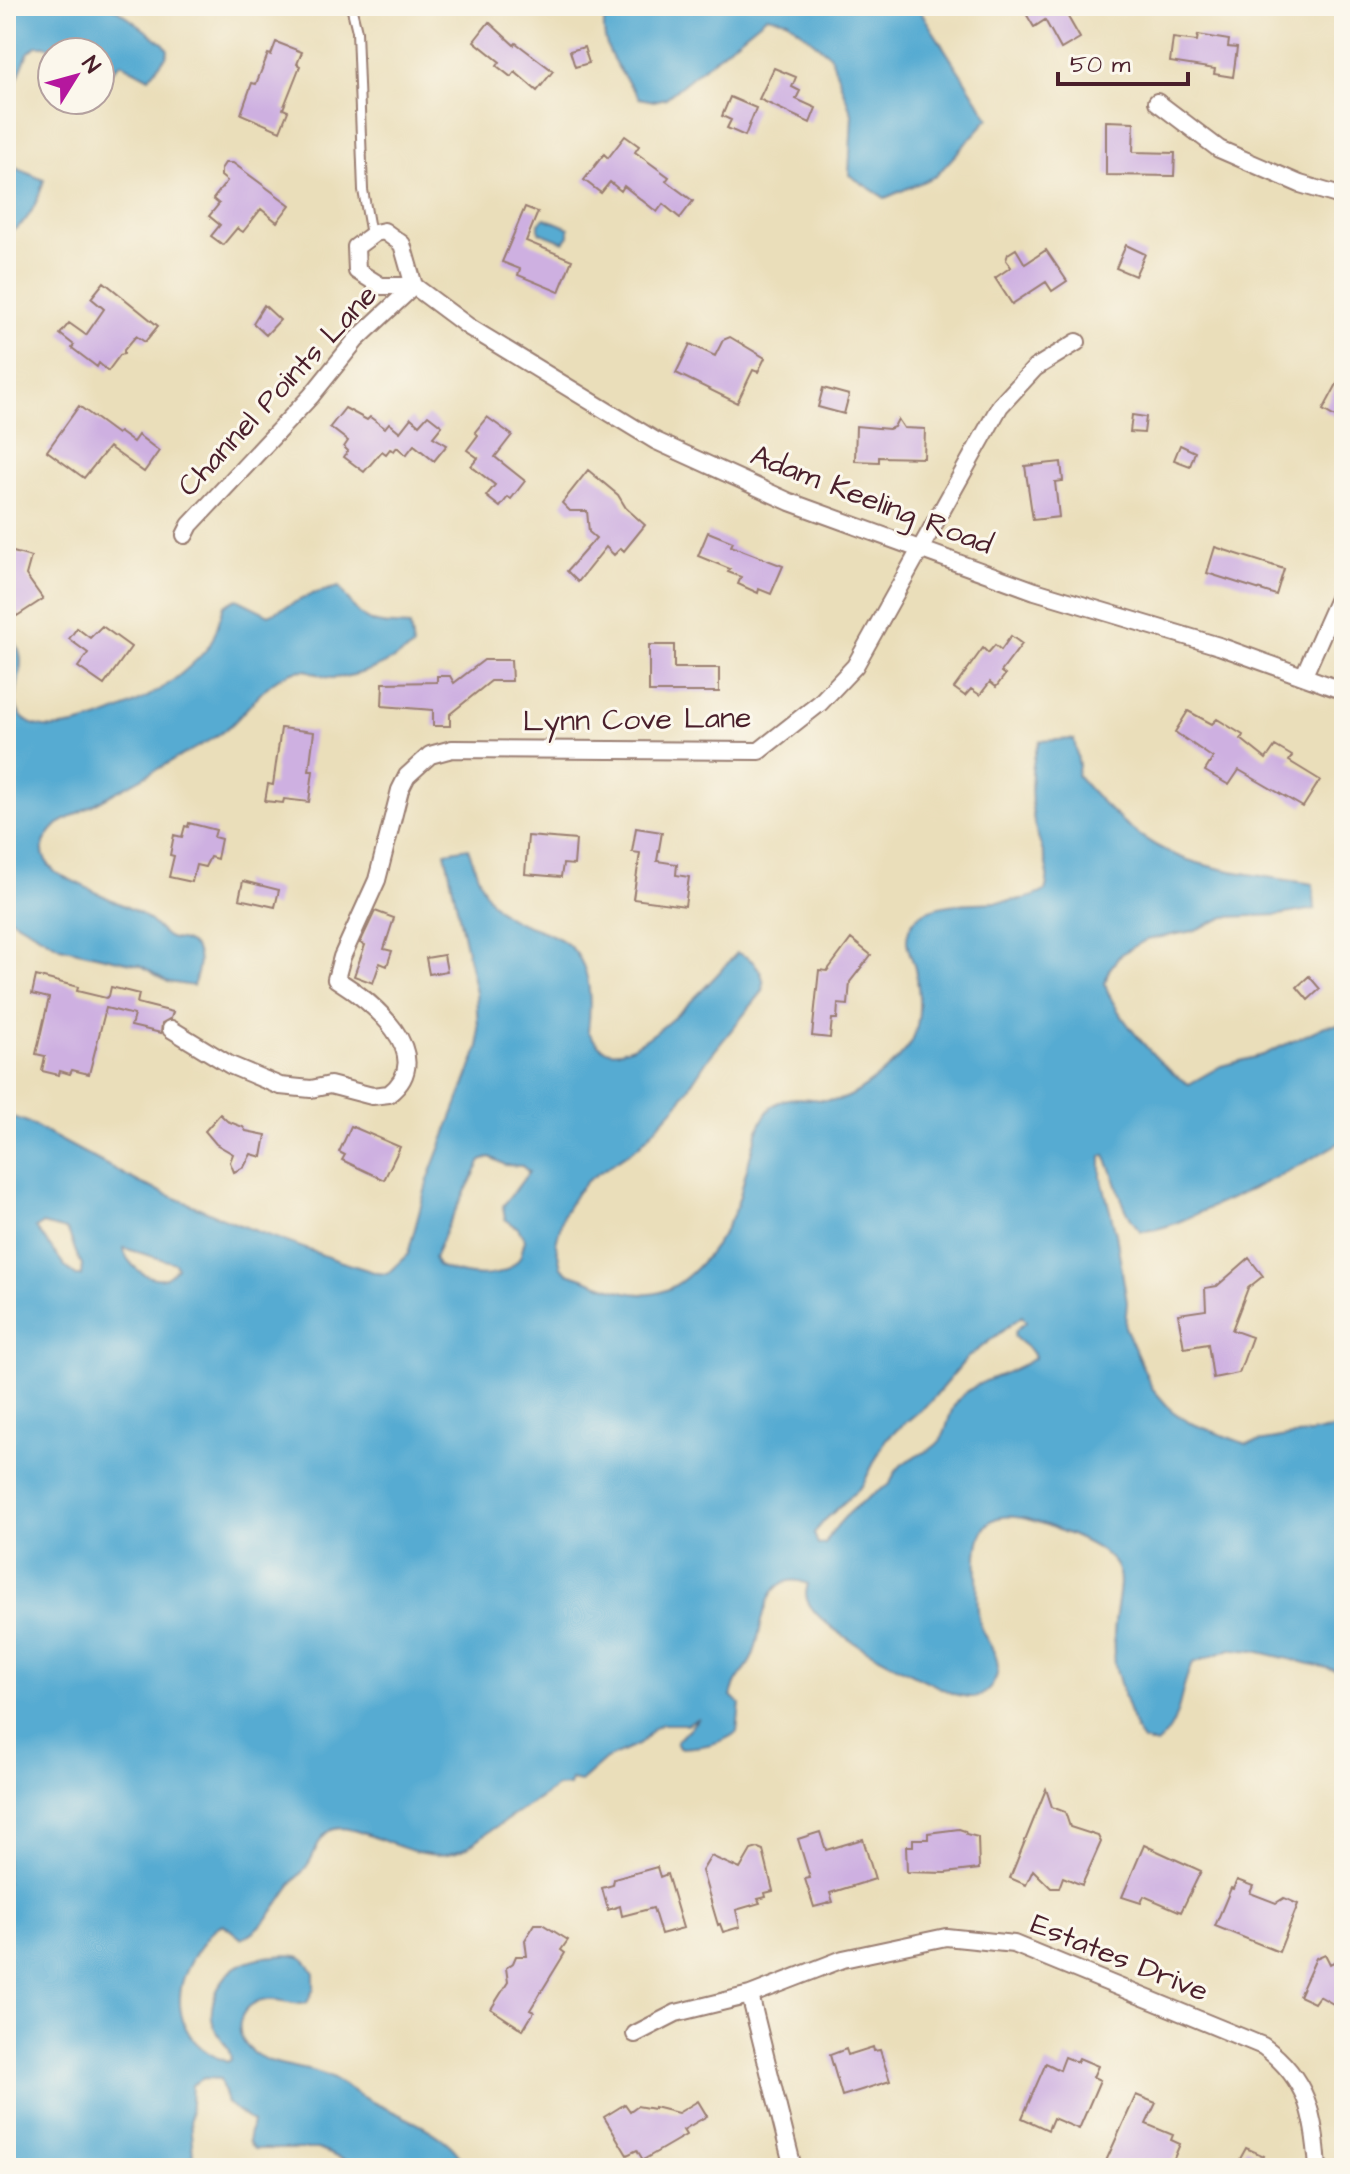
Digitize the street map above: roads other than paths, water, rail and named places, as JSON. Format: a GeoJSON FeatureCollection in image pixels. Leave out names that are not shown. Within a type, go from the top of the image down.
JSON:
{"type":"FeatureCollection","features":[{"type":"Feature","properties":{"kind":"street"},"geometry":{"type":"LineString","coordinates":[[1157,102],[1219,149],[1300,184],[1344,197]]}},
{"type":"Feature","properties":{"kind":"street"},"geometry":{"type":"LineString","coordinates":[[384,231],[402,244],[414,286],[381,286],[357,271],[356,247],[384,231]]}},
{"type":"Feature","properties":{"kind":"street","name":"Channel Points Lane"},"geometry":{"type":"LineString","coordinates":[[185,535],[190,525],[317,389],[356,340],[414,286]]}},
{"type":"Feature","properties":{"kind":"street","name":"Adam Keeling Road"},"geometry":{"type":"LineString","coordinates":[[414,286],[491,342],[656,441],[790,502],[1035,591],[1304,675],[1344,691]]}},
{"type":"Feature","properties":{"kind":"street","name":"Lynn Cove Lane"},"geometry":{"type":"LineString","coordinates":[[171,1029],[230,1065],[280,1086],[311,1089],[330,1085],[381,1096],[399,1086],[407,1069],[406,1055],[395,1032],[381,1012],[336,979],[342,957],[377,880],[400,790],[417,764],[430,755],[452,749],[759,751],[820,703],[855,666],[1000,406],[1035,368],[1077,342]]}},
{"type":"Feature","properties":{"kind":"street"},"geometry":{"type":"LineString","coordinates":[[1304,675],[1344,585]]}},
{"type":"Feature","properties":{"kind":"street","name":"Estates Drive"},"geometry":{"type":"LineString","coordinates":[[635,2034],[676,2013],[750,1995],[843,1959],[946,1937],[1014,1944],[1254,2042],[1283,2060],[1302,2087],[1309,2107],[1315,2126],[1318,2168]]}},
{"type":"Feature","properties":{"kind":"street"},"geometry":{"type":"LineString","coordinates":[[750,1995],[793,2168]]}},
{"type":"Feature","properties":{"kind":"lane"},"geometry":{"type":"LineString","coordinates":[[351,6],[357,31],[363,190],[371,236]]}},
{"type":"Feature","properties":{"kind":"water"},"geometry":{"type":"Polygon","coordinates":[[[6,6],[112,6],[168,50],[149,78],[121,63],[116,68],[116,36],[36,36],[36,46],[28,53],[6,106],[6,6]]]}},
{"type":"Feature","properties":{"kind":"water"},"geometry":{"type":"Polygon","coordinates":[[[607,6],[917,6],[989,118],[936,176],[885,198],[849,175],[852,114],[830,55],[787,20],[767,16],[666,98],[654,101],[639,98],[611,55],[604,33],[607,6]]]}},
{"type":"Feature","properties":{"kind":"water"},"geometry":{"type":"Polygon","coordinates":[[[6,164],[44,180],[26,219],[6,232],[6,164]]]}},
{"type":"Feature","properties":{"kind":"water"},"geometry":{"type":"Polygon","coordinates":[[[545,218],[569,228],[569,236],[564,242],[539,232],[539,223],[545,218]]]}},
{"type":"Feature","properties":{"kind":"water"},"geometry":{"type":"Polygon","coordinates":[[[339,587],[367,620],[410,626],[413,647],[386,663],[354,675],[329,678],[303,670],[281,676],[230,726],[58,824],[44,843],[43,854],[56,873],[141,914],[168,937],[191,944],[199,960],[193,986],[168,982],[140,965],[60,947],[6,916],[6,635],[16,644],[20,655],[16,700],[24,719],[38,726],[76,725],[138,702],[178,676],[209,646],[224,605],[237,599],[269,615],[312,594],[339,587]]]}},
{"type":"Feature","properties":{"kind":"water"},"geometry":{"type":"Polygon","coordinates":[[[1074,739],[1079,766],[1077,775],[1125,824],[1169,852],[1216,868],[1313,884],[1315,909],[1279,915],[1225,917],[1193,931],[1146,940],[1121,954],[1109,970],[1105,983],[1117,1009],[1140,1040],[1166,1067],[1189,1084],[1221,1066],[1263,1055],[1325,1026],[1344,1024],[1344,1143],[1240,1194],[1158,1229],[1141,1231],[1134,1223],[1105,1156],[1101,1156],[1101,1176],[1116,1234],[1127,1302],[1125,1327],[1152,1388],[1171,1410],[1188,1422],[1246,1444],[1344,1427],[1344,1672],[1255,1651],[1231,1649],[1193,1663],[1171,1727],[1156,1745],[1143,1741],[1136,1731],[1115,1664],[1114,1631],[1120,1579],[1116,1567],[1107,1555],[1089,1544],[1024,1518],[996,1518],[987,1524],[981,1536],[977,1553],[978,1613],[981,1628],[996,1657],[997,1670],[989,1689],[978,1696],[953,1694],[874,1654],[818,1615],[807,1600],[808,1584],[793,1580],[781,1584],[767,1604],[752,1658],[731,1696],[740,1704],[737,1732],[724,1740],[679,1748],[676,1742],[699,1718],[686,1724],[662,1724],[640,1744],[606,1759],[580,1782],[571,1780],[569,1786],[557,1787],[459,1851],[442,1855],[424,1853],[354,1830],[340,1828],[329,1831],[320,1840],[306,1867],[259,1927],[242,1939],[223,1924],[219,1926],[206,1938],[188,1966],[182,1983],[181,2015],[196,2042],[227,2062],[231,2060],[229,2052],[215,2029],[212,2013],[222,1981],[236,1967],[255,1959],[290,1955],[304,1959],[314,1973],[314,1988],[307,2003],[269,2000],[251,2005],[241,2017],[240,2025],[247,2047],[271,2062],[329,2077],[419,2124],[446,2141],[462,2161],[460,2168],[379,2168],[352,2163],[318,2149],[254,2149],[248,2141],[252,2122],[227,2103],[220,2079],[204,2078],[192,2085],[190,2120],[194,2168],[6,2168],[6,1115],[25,1121],[140,1183],[237,1224],[339,1261],[387,1274],[408,1254],[428,1180],[479,1047],[476,993],[445,852],[468,848],[483,888],[497,908],[518,922],[558,938],[578,955],[589,992],[588,1031],[597,1044],[606,1050],[624,1050],[659,1030],[696,997],[737,953],[753,962],[761,972],[763,991],[707,1060],[678,1104],[639,1146],[587,1181],[563,1215],[556,1244],[561,1267],[568,1273],[629,1293],[663,1291],[687,1277],[708,1255],[725,1230],[734,1214],[758,1132],[769,1110],[792,1098],[846,1098],[879,1076],[912,1041],[919,1015],[919,996],[907,940],[916,918],[943,906],[1014,901],[1045,891],[1046,866],[1034,823],[1031,792],[1032,770],[1040,741],[1074,739]],[[490,1157],[481,1161],[434,1258],[438,1266],[480,1276],[502,1272],[520,1257],[525,1240],[518,1228],[505,1219],[503,1206],[529,1172],[522,1166],[505,1165],[490,1157]],[[42,1224],[36,1228],[65,1266],[76,1276],[81,1276],[82,1264],[67,1230],[42,1224]],[[124,1248],[133,1266],[152,1277],[166,1277],[177,1268],[175,1263],[124,1248]],[[1022,1316],[967,1358],[930,1402],[886,1439],[862,1486],[814,1533],[818,1545],[825,1544],[837,1525],[853,1510],[890,1484],[904,1463],[936,1445],[944,1435],[954,1405],[966,1392],[1034,1358],[1031,1351],[1014,1336],[1026,1322],[1022,1316]]]}}]}
